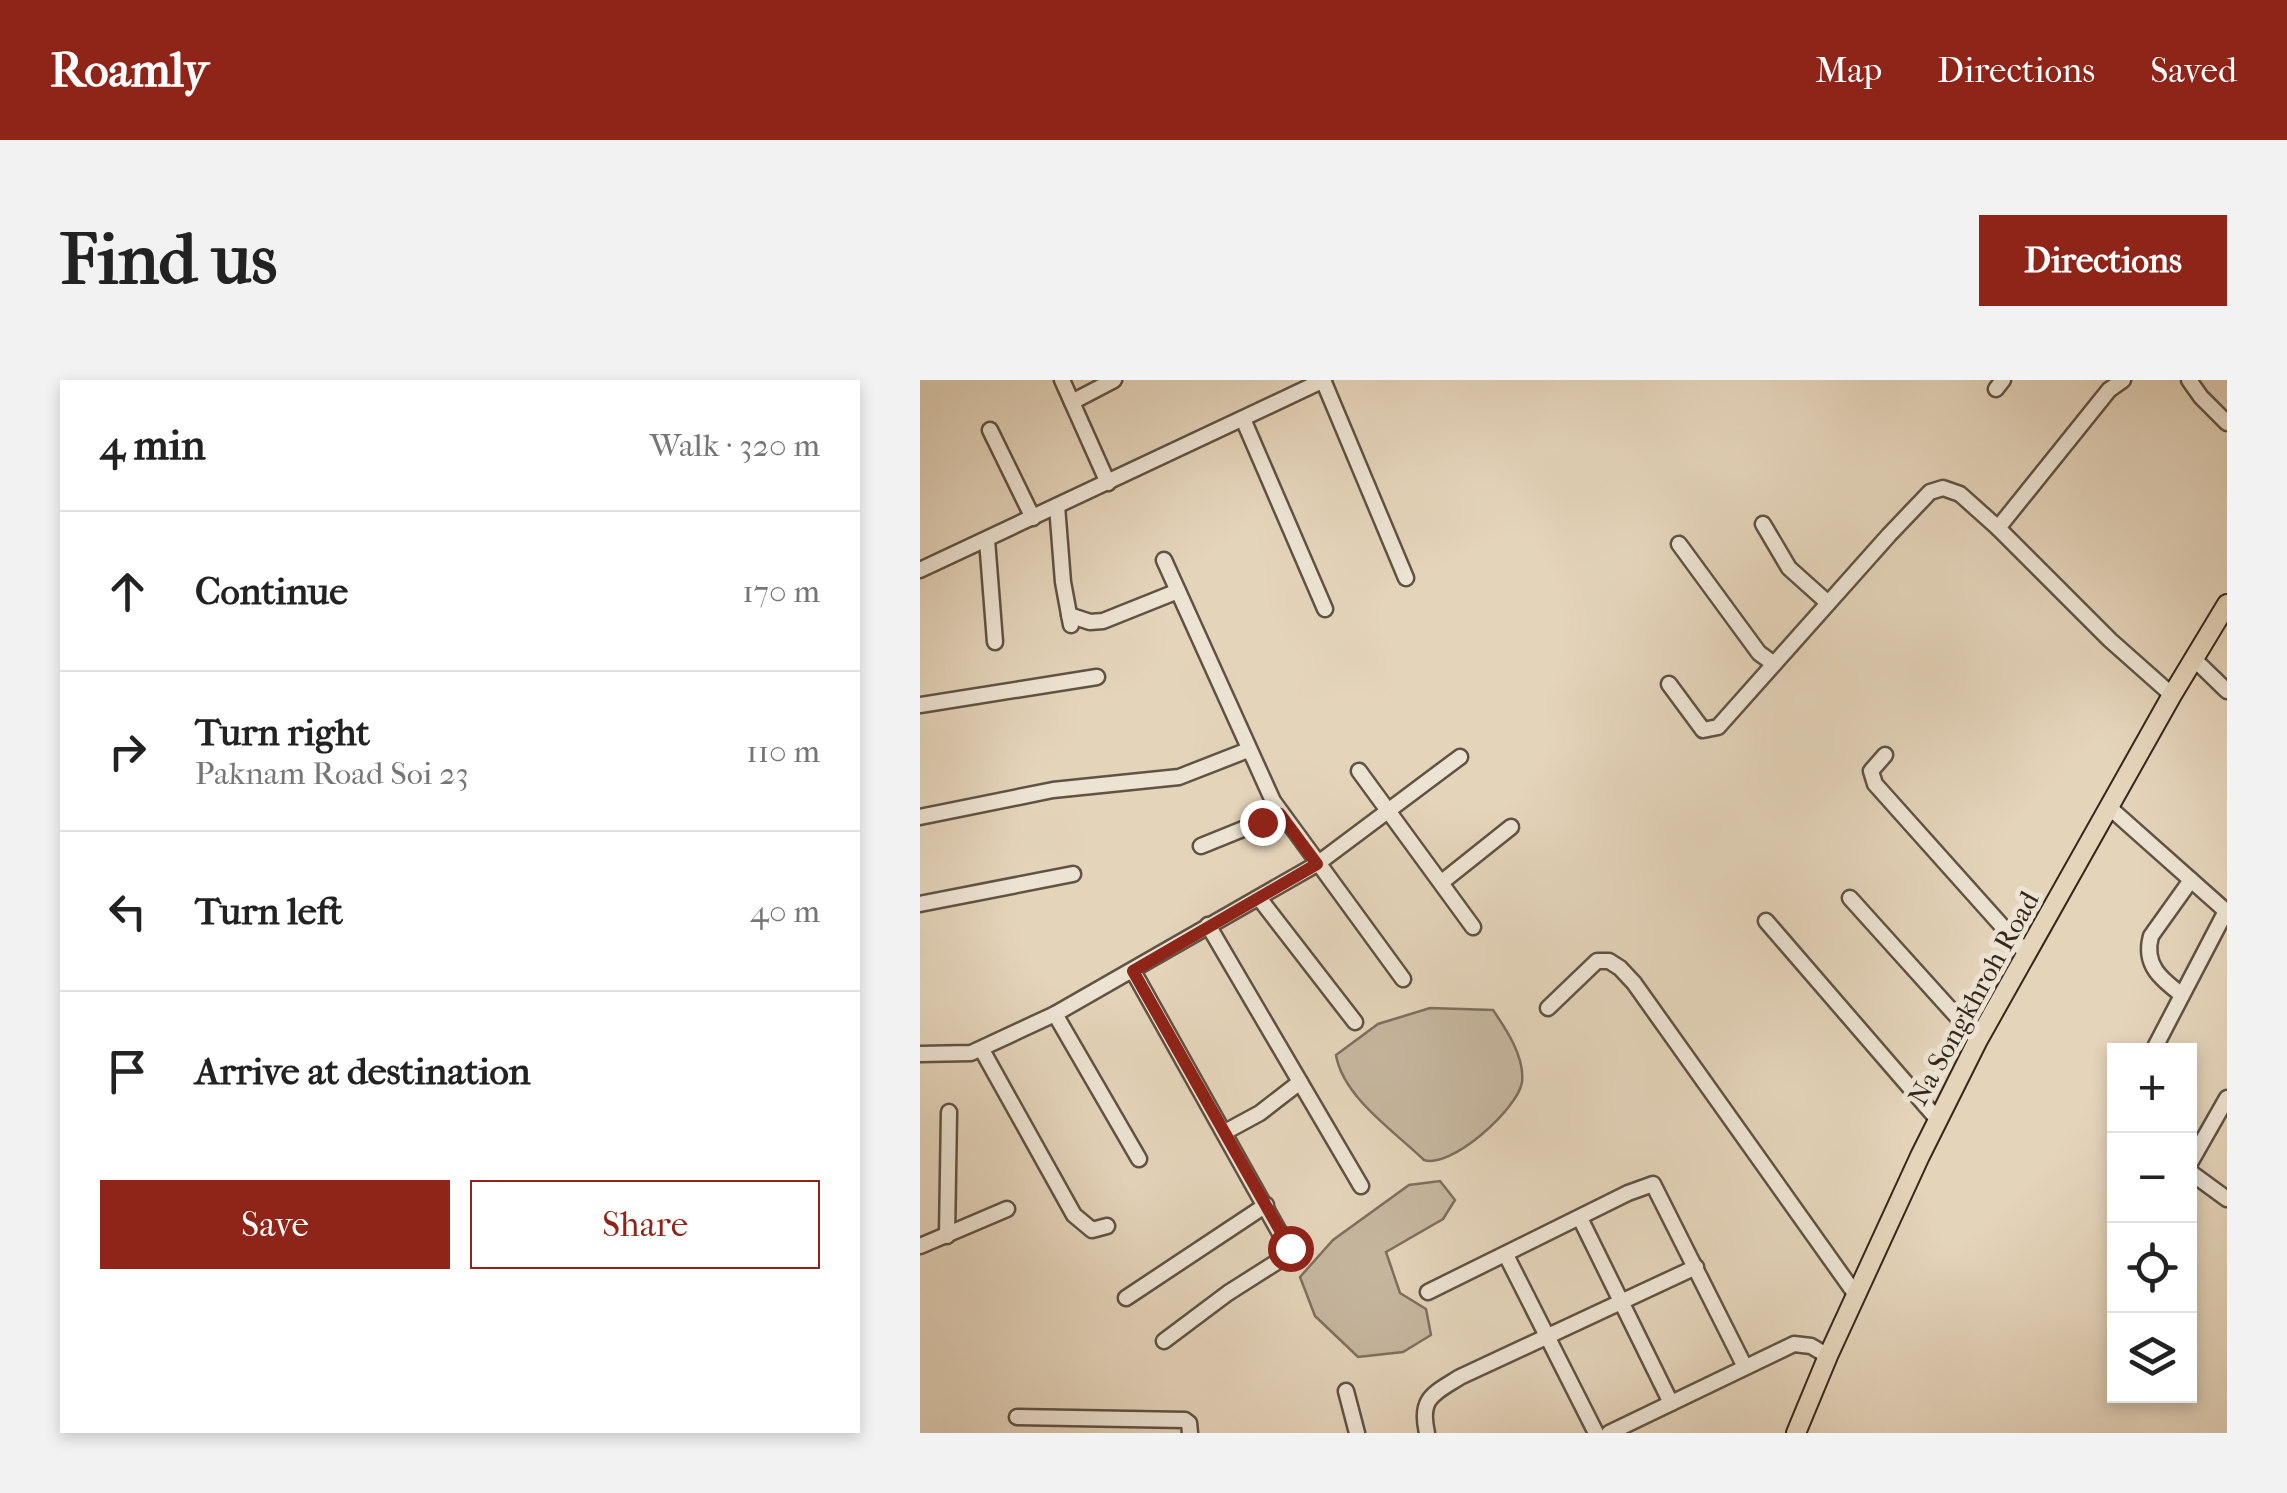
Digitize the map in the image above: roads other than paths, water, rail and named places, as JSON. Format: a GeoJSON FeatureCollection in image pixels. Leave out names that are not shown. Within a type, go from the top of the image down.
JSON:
{"type":"FeatureCollection","features":[{"type":"Feature","properties":{"kind":"main road","name":"Na Songkhroh Road"},"geometry":{"type":"LineString","coordinates":[[1796,1433],[1856,1295],[1978,1040],[2172,694],[2227,604]]}},
{"type":"Feature","properties":{"kind":"street"},"geometry":{"type":"LineString","coordinates":[[1062,380],[1108,483]]}},
{"type":"Feature","properties":{"kind":"street"},"geometry":{"type":"LineString","coordinates":[[1072,402],[1114,380]]}},
{"type":"Feature","properties":{"kind":"street"},"geometry":{"type":"LineString","coordinates":[[920,570],[1323,380],[1406,578]]}},
{"type":"Feature","properties":{"kind":"street"},"geometry":{"type":"LineString","coordinates":[[1998,528],[2109,390],[2123,380]]}},
{"type":"Feature","properties":{"kind":"street"},"geometry":{"type":"LineString","coordinates":[[2189,380],[2200,397],[2227,422]]}},
{"type":"Feature","properties":{"kind":"street"},"geometry":{"type":"LineString","coordinates":[[1243,418],[1324,609]]}},
{"type":"Feature","properties":{"kind":"street"},"geometry":{"type":"LineString","coordinates":[[990,430],[1033,518]]}},
{"type":"Feature","properties":{"kind":"street"},"geometry":{"type":"LineString","coordinates":[[1669,684],[1703,730],[1710,731],[1732,714],[1934,489],[1948,488],[1998,528],[2110,640],[2172,694]]}},
{"type":"Feature","properties":{"kind":"street"},"geometry":{"type":"LineString","coordinates":[[1057,506],[1070,620],[1103,621],[1178,591]]}},
{"type":"Feature","properties":{"kind":"street"},"geometry":{"type":"LineString","coordinates":[[1763,524],[1789,568],[1828,603]]}},
{"type":"Feature","properties":{"kind":"street"},"geometry":{"type":"LineString","coordinates":[[987,540],[995,642]]}},
{"type":"Feature","properties":{"kind":"street"},"geometry":{"type":"LineString","coordinates":[[1679,544],[1755,648],[1774,664]]}},
{"type":"Feature","properties":{"kind":"street"},"geometry":{"type":"LineString","coordinates":[[1164,560],[1280,814],[1404,979]]}},
{"type":"Feature","properties":{"kind":"street"},"geometry":{"type":"LineString","coordinates":[[2193,658],[2227,691]]}},
{"type":"Feature","properties":{"kind":"street"},"geometry":{"type":"LineString","coordinates":[[920,704],[1098,677]]}},
{"type":"Feature","properties":{"kind":"street"},"geometry":{"type":"LineString","coordinates":[[920,817],[1053,790],[1180,777],[1248,750]]}},
{"type":"Feature","properties":{"kind":"street"},"geometry":{"type":"LineString","coordinates":[[1885,755],[1871,771],[1875,784],[2028,954]]}},
{"type":"Feature","properties":{"kind":"street"},"geometry":{"type":"LineString","coordinates":[[920,1054],[962,1055],[982,1050],[1055,1014],[1317,864],[1460,758]]}},
{"type":"Feature","properties":{"kind":"street"},"geometry":{"type":"LineString","coordinates":[[1359,771],[1474,927]]}},
{"type":"Feature","properties":{"kind":"street"},"geometry":{"type":"LineString","coordinates":[[2110,808],[2226,912],[2157,1043]]}},
{"type":"Feature","properties":{"kind":"street"},"geometry":{"type":"LineString","coordinates":[[1201,846],[1280,814]]}},
{"type":"Feature","properties":{"kind":"street"},"geometry":{"type":"LineString","coordinates":[[1442,882],[1511,827]]}},
{"type":"Feature","properties":{"kind":"street"},"geometry":{"type":"LineString","coordinates":[[920,904],[1073,874]]}},
{"type":"Feature","properties":{"kind":"street"},"geometry":{"type":"LineString","coordinates":[[2182,994],[2152,967],[2148,947],[2151,936],[2191,880]]}},
{"type":"Feature","properties":{"kind":"street"},"geometry":{"type":"LineString","coordinates":[[1259,898],[1355,1022]]}},
{"type":"Feature","properties":{"kind":"street"},"geometry":{"type":"LineString","coordinates":[[1850,898],[1978,1040]]}},
{"type":"Feature","properties":{"kind":"street"},"geometry":{"type":"LineString","coordinates":[[1766,920],[1938,1120]]}},
{"type":"Feature","properties":{"kind":"street"},"geometry":{"type":"LineString","coordinates":[[1208,925],[1361,1186]]}},
{"type":"Feature","properties":{"kind":"street"},"geometry":{"type":"LineString","coordinates":[[1548,1008],[1597,961],[1609,962],[1627,974],[1856,1295]]}},
{"type":"Feature","properties":{"kind":"street"},"geometry":{"type":"LineString","coordinates":[[1133,971],[1290,1248],[1290,1256],[1228,1293],[1164,1340]]}},
{"type":"Feature","properties":{"kind":"street"},"geometry":{"type":"LineString","coordinates":[[1055,1014],[1139,1159]]}},
{"type":"Feature","properties":{"kind":"street"},"geometry":{"type":"LineString","coordinates":[[982,1050],[1074,1216],[1092,1230],[1107,1226]]}},
{"type":"Feature","properties":{"kind":"street"},"geometry":{"type":"LineString","coordinates":[[1224,1132],[1260,1113],[1300,1082]]}},
{"type":"Feature","properties":{"kind":"street"},"geometry":{"type":"LineString","coordinates":[[2197,1150],[2227,1098]]}},
{"type":"Feature","properties":{"kind":"street"},"geometry":{"type":"LineString","coordinates":[[947,1236],[950,1112]]}},
{"type":"Feature","properties":{"kind":"street"},"geometry":{"type":"LineString","coordinates":[[2197,1177],[2227,1198]]}},
{"type":"Feature","properties":{"kind":"street"},"geometry":{"type":"LineString","coordinates":[[1428,1292],[1653,1184],[1744,1367]]}},
{"type":"Feature","properties":{"kind":"street"},"geometry":{"type":"LineString","coordinates":[[1126,1298],[1266,1205]]}},
{"type":"Feature","properties":{"kind":"street"},"geometry":{"type":"LineString","coordinates":[[920,1246],[1007,1209]]}},
{"type":"Feature","properties":{"kind":"street"},"geometry":{"type":"LineString","coordinates":[[1580,1218],[1671,1402]]}},
{"type":"Feature","properties":{"kind":"street"},"geometry":{"type":"LineString","coordinates":[[1506,1256],[1596,1433]]}},
{"type":"Feature","properties":{"kind":"street"},"geometry":{"type":"LineString","coordinates":[[1426,1433],[1422,1414],[1426,1403],[1460,1377],[1696,1267]]}},
{"type":"Feature","properties":{"kind":"street"},"geometry":{"type":"LineString","coordinates":[[1609,1433],[1794,1344],[1811,1346],[1828,1356]]}},
{"type":"Feature","properties":{"kind":"street"},"geometry":{"type":"LineString","coordinates":[[1346,1391],[1357,1433]]}},
{"type":"Feature","properties":{"kind":"street"},"geometry":{"type":"LineString","coordinates":[[1018,1417],[1185,1420],[1190,1433]]}}]}
